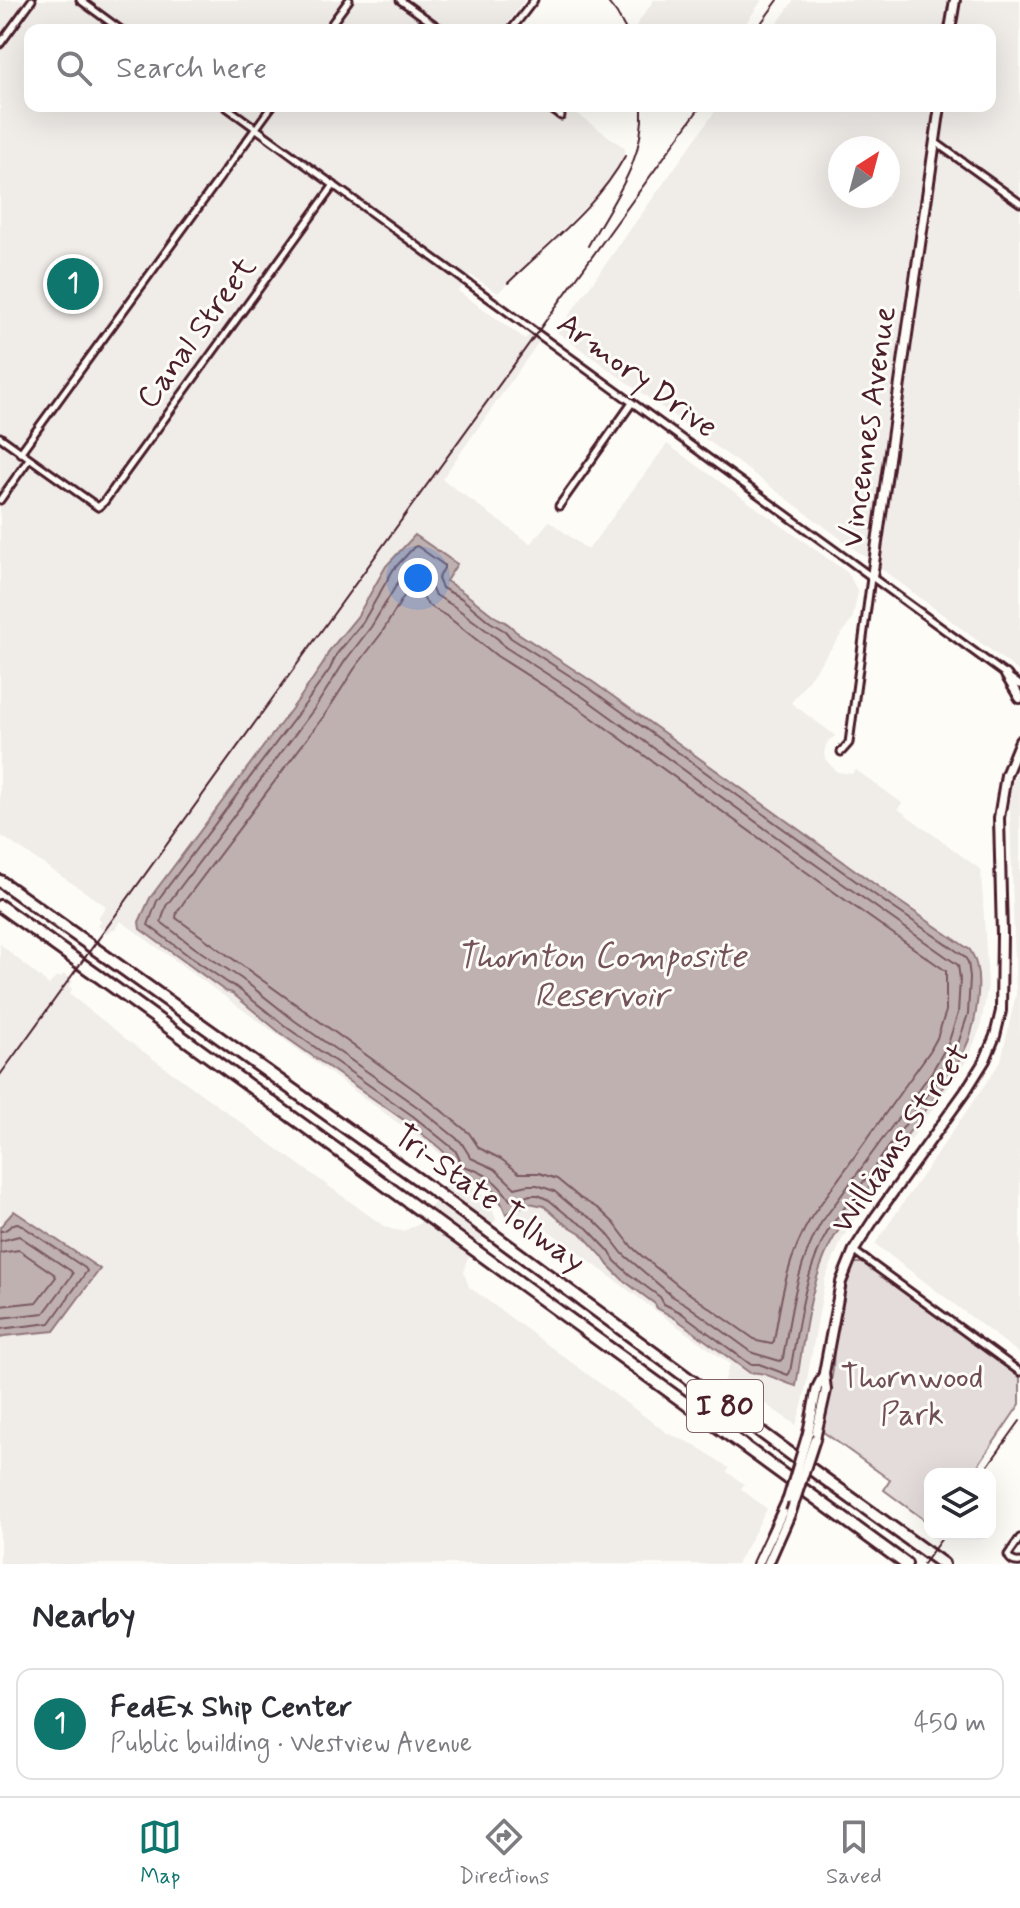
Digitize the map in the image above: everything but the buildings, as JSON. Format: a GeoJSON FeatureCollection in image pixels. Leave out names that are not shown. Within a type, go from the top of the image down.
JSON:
{"type":"FeatureCollection","features":[{"type":"Feature","properties":{"kind":"highway","name":"Tri-State Tollway"},"geometry":{"type":"LineString","coordinates":[[0,881],[509,1245],[943,1564]]}},
{"type":"Feature","properties":{"kind":"highway","name":"Tri-State Tollway"},"geometry":{"type":"LineString","coordinates":[[0,906],[906,1564]]}},
{"type":"Feature","properties":{"kind":"street"},"geometry":{"type":"LineString","coordinates":[[0,44],[32,0]]}},
{"type":"Feature","properties":{"kind":"street"},"geometry":{"type":"LineString","coordinates":[[80,0],[113,24]]}},
{"type":"Feature","properties":{"kind":"street"},"geometry":{"type":"LineString","coordinates":[[331,24],[349,0]]}},
{"type":"Feature","properties":{"kind":"street"},"geometry":{"type":"LineString","coordinates":[[400,0],[434,24]]}},
{"type":"Feature","properties":{"kind":"street"},"geometry":{"type":"LineString","coordinates":[[516,24],[534,0]]}},
{"type":"Feature","properties":{"kind":"street"},"geometry":{"type":"LineString","coordinates":[[951,24],[955,0]]}},
{"type":"Feature","properties":{"kind":"street","name":"Armory Drive"},"geometry":{"type":"LineString","coordinates":[[233,112],[1020,685]]}},
{"type":"Feature","properties":{"kind":"street"},"geometry":{"type":"LineString","coordinates":[[20,453],[268,112]]}},
{"type":"Feature","properties":{"kind":"street"},"geometry":{"type":"LineString","coordinates":[[555,112],[561,116]]}},
{"type":"Feature","properties":{"kind":"street","name":"Vincennes Avenue"},"geometry":{"type":"LineString","coordinates":[[841,752],[849,743],[939,112]]}},
{"type":"Feature","properties":{"kind":"street"},"geometry":{"type":"LineString","coordinates":[[935,142],[1020,203]]}},
{"type":"Feature","properties":{"kind":"street","name":"Canal Street"},"geometry":{"type":"LineString","coordinates":[[29,459],[98,507],[104,502],[334,185]]}},
{"type":"Feature","properties":{"kind":"street"},"geometry":{"type":"LineString","coordinates":[[559,506],[632,403]]}},
{"type":"Feature","properties":{"kind":"street"},"geometry":{"type":"LineString","coordinates":[[0,437],[29,459],[0,500]]}},
{"type":"Feature","properties":{"kind":"street"},"geometry":{"type":"LineString","coordinates":[[1006,675],[1020,698]]}},
{"type":"Feature","properties":{"kind":"street","name":"Williams Street"},"geometry":{"type":"LineString","coordinates":[[768,1564],[791,1512],[826,1390],[824,1373],[841,1282],[854,1250],[965,1092],[985,1060],[995,1036],[1001,1011],[999,818],[1006,775],[1020,734]]}},
{"type":"Feature","properties":{"kind":"street"},"geometry":{"type":"LineString","coordinates":[[854,1250],[1020,1372]]}},
{"type":"Feature","properties":{"kind":"street","name":"Williams Street"},"geometry":{"type":"LineString","coordinates":[[758,1564],[812,1436]]}},
{"type":"Feature","properties":{"kind":"street"},"geometry":{"type":"LineString","coordinates":[[1020,1538],[1008,1555],[1016,1563],[1020,1562]]}},
{"type":"Feature","properties":{"kind":"shaded area"},"geometry":{"type":"Polygon","coordinates":[[[0,0],[524,0],[507,24],[24,24],[24,112],[574,112],[625,148],[624,159],[598,194],[498,293],[471,275],[458,291],[525,339],[530,334],[540,340],[442,479],[531,544],[549,521],[588,550],[667,444],[848,573],[858,592],[852,620],[791,703],[836,736],[829,740],[824,754],[837,772],[852,774],[856,770],[902,803],[898,809],[981,870],[988,985],[980,1029],[968,1058],[842,1239],[825,1279],[796,1425],[747,1391],[743,1399],[723,1385],[730,1364],[533,1219],[506,1214],[495,1193],[485,1184],[469,1176],[450,1173],[448,1164],[438,1152],[121,921],[107,933],[97,926],[106,906],[0,835],[0,0]]]}},
{"type":"Feature","properties":{"kind":"shaded area"},"geometry":{"type":"Polygon","coordinates":[[[654,0],[762,0],[745,24],[637,24],[654,0]]]}},
{"type":"Feature","properties":{"kind":"shaded area"},"geometry":{"type":"Polygon","coordinates":[[[794,0],[1020,0],[1020,672],[557,332],[715,112],[996,112],[996,24],[777,24],[794,0]]]}},
{"type":"Feature","properties":{"kind":"shaded area"},"geometry":{"type":"Polygon","coordinates":[[[1020,769],[1020,1354],[875,1244],[1001,1061],[1016,994],[1009,787],[1020,769]]]}},
{"type":"Feature","properties":{"kind":"shaded area"},"geometry":{"type":"Polygon","coordinates":[[[0,944],[49,985],[57,976],[60,978],[64,974],[73,981],[69,994],[130,1042],[385,1227],[403,1231],[418,1225],[449,1183],[480,1192],[489,1202],[496,1219],[466,1262],[464,1273],[469,1287],[667,1433],[695,1445],[729,1468],[727,1472],[744,1484],[741,1489],[767,1509],[737,1564],[0,1564],[0,944]]]}},
{"type":"Feature","properties":{"kind":"green space","name":"Thornwood Park"},"geometry":{"type":"Polygon","coordinates":[[[847,1263],[864,1263],[1020,1377],[1020,1404],[976,1468],[924,1468],[924,1520],[884,1490],[890,1480],[822,1431],[833,1370],[841,1267],[847,1263]]]}},
{"type":"Feature","properties":{"kind":"water","name":"Thornton Composite Reservoir"},"geometry":{"type":"Polygon","coordinates":[[[415,535],[457,564],[446,581],[970,950],[975,960],[978,1000],[968,1041],[948,1080],[836,1234],[827,1251],[809,1307],[796,1386],[767,1375],[750,1373],[657,1308],[623,1280],[582,1234],[544,1206],[529,1203],[506,1214],[492,1189],[478,1180],[450,1173],[452,1162],[435,1144],[284,1036],[232,993],[140,929],[139,922],[150,898],[299,699],[329,651],[357,617],[386,566],[415,535]]]}},
{"type":"Feature","properties":{"kind":"water"},"geometry":{"type":"Polygon","coordinates":[[[14,1211],[100,1269],[54,1331],[0,1338],[0,1227],[14,1211]]]}},
{"type":"Feature","properties":{"kind":"railway"},"geometry":{"type":"LineString","coordinates":[[606,0],[623,24]]}},
{"type":"Feature","properties":{"kind":"railway"},"geometry":{"type":"LineString","coordinates":[[760,24],[778,0]]}},
{"type":"Feature","properties":{"kind":"railway"},"geometry":{"type":"LineString","coordinates":[[588,246],[633,162],[642,126],[642,112]]}},
{"type":"Feature","properties":{"kind":"railway"},"geometry":{"type":"LineString","coordinates":[[0,1075],[697,112]]}},
{"type":"Feature","properties":{"kind":"railway"},"geometry":{"type":"LineString","coordinates":[[508,283],[587,208],[625,156]]}},
{"type":"Feature","properties":{"kind":"railway"},"geometry":{"type":"LineString","coordinates":[[986,1468],[1020,1421]]}},
{"type":"Feature","properties":{"kind":"railway"},"geometry":{"type":"LineString","coordinates":[[923,1564],[941,1540]]}},
{"type":"Feature","properties":{"kind":"place","name":"FedEx Ship Center"},"geometry":{"type":"Point","coordinates":[73,284]}}]}
